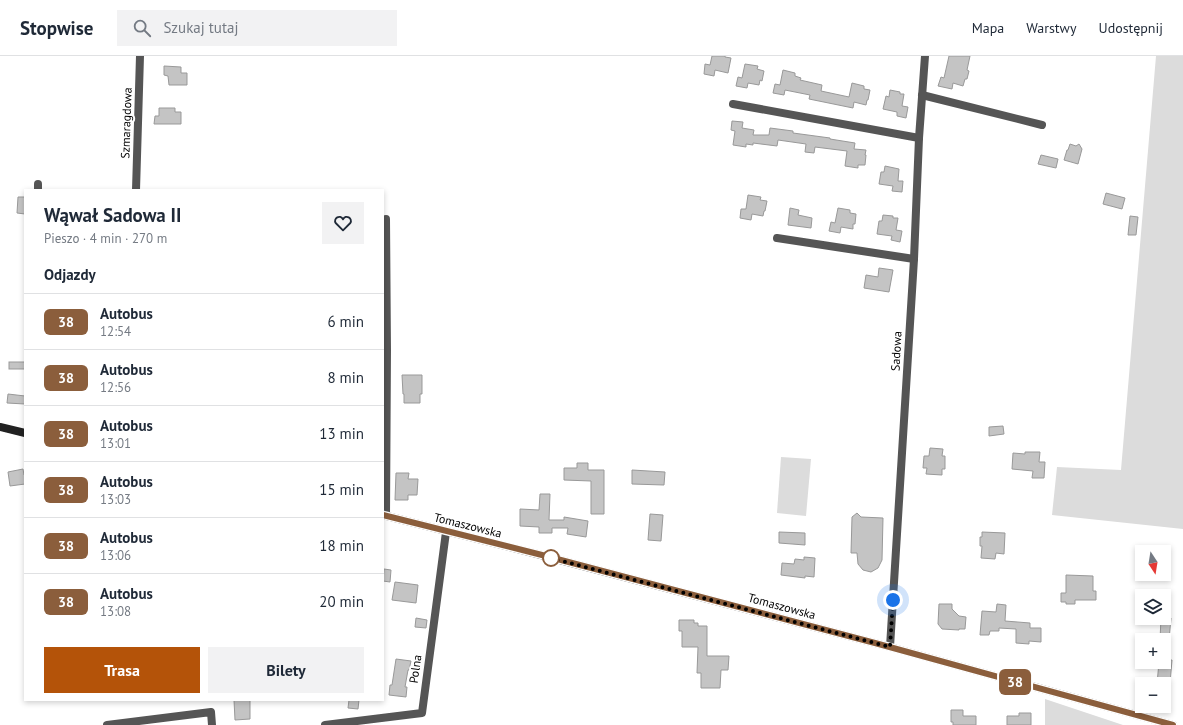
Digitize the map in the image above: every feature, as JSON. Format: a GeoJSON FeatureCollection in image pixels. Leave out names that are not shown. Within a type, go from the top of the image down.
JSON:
{"type":"FeatureCollection","features":[{"type":"Feature","properties":{"kind":"street","name":"Szmaragdowa"},"geometry":{"type":"LineString","coordinates":[[136,189],[140,56]]}},
{"type":"Feature","properties":{"kind":"street","name":"Sadowa"},"geometry":{"type":"LineString","coordinates":[[890,647],[925,56]]}},
{"type":"Feature","properties":{"kind":"street"},"geometry":{"type":"LineString","coordinates":[[922,95],[1042,124]]}},
{"type":"Feature","properties":{"kind":"street"},"geometry":{"type":"LineString","coordinates":[[733,104],[919,138]]}},
{"type":"Feature","properties":{"kind":"street"},"geometry":{"type":"LineString","coordinates":[[384,515],[387,358],[386,219]]}},
{"type":"Feature","properties":{"kind":"street"},"geometry":{"type":"LineString","coordinates":[[777,238],[914,259]]}},
{"type":"Feature","properties":{"kind":"street"},"geometry":{"type":"LineString","coordinates":[[0,427],[24,432]]}},
{"type":"Feature","properties":{"kind":"street","name":"Tomaszowska"},"geometry":{"type":"LineString","coordinates":[[384,515],[890,647],[1173,725]]}},
{"type":"Feature","properties":{"kind":"street","name":"Polna"},"geometry":{"type":"LineString","coordinates":[[325,725],[422,713],[446,532]]}},
{"type":"Feature","properties":{"kind":"street"},"geometry":{"type":"LineString","coordinates":[[107,725],[211,712],[212,725]]}},
{"type":"Feature","properties":{"kind":"shaded area"},"geometry":{"type":"Polygon","coordinates":[[[1156,56],[1183,56],[1183,529],[1052,515],[1057,467],[1121,470],[1156,56]]]}},
{"type":"Feature","properties":{"kind":"shaded area"},"geometry":{"type":"Polygon","coordinates":[[[781,457],[811,459],[806,516],[777,513],[781,457]]]}},
{"type":"Feature","properties":{"kind":"shaded area"},"geometry":{"type":"Polygon","coordinates":[[[1045,699],[1123,725],[1045,725],[1045,699]]]}},
{"type":"Feature","properties":{"kind":"building"},"geometry":{"type":"Polygon","coordinates":[[[712,56],[725,56],[731,58],[728,73],[715,70],[714,76],[704,74],[705,64],[710,65],[712,56]]]}},
{"type":"Feature","properties":{"kind":"building"},"geometry":{"type":"Polygon","coordinates":[[[949,56],[970,56],[967,79],[965,79],[963,86],[953,83],[952,89],[938,86],[941,77],[944,78],[949,56]]]}},
{"type":"Feature","properties":{"kind":"building"},"geometry":{"type":"Polygon","coordinates":[[[745,64],[758,66],[757,69],[764,71],[762,81],[760,80],[759,85],[748,83],[747,88],[736,86],[738,77],[742,78],[745,64]]]}},
{"type":"Feature","properties":{"kind":"building"},"geometry":{"type":"Polygon","coordinates":[[[164,66],[181,67],[181,73],[187,73],[187,85],[169,85],[168,76],[164,75],[164,66]]]}},
{"type":"Feature","properties":{"kind":"building"},"geometry":{"type":"Polygon","coordinates":[[[783,70],[795,73],[795,76],[801,78],[800,80],[822,85],[821,91],[849,97],[852,83],[864,86],[864,89],[870,90],[868,100],[866,105],[854,102],[853,108],[809,99],[810,95],[785,90],[784,95],[773,93],[775,84],[780,85],[783,70]]]}},
{"type":"Feature","properties":{"kind":"building"},"geometry":{"type":"Polygon","coordinates":[[[890,90],[904,94],[902,106],[908,107],[906,118],[897,116],[897,112],[883,109],[886,96],[889,97],[890,90]]]}},
{"type":"Feature","properties":{"kind":"building"},"geometry":{"type":"Polygon","coordinates":[[[159,108],[175,108],[175,112],[181,112],[181,124],[154,124],[155,116],[159,116],[159,108]]]}},
{"type":"Feature","properties":{"kind":"building"},"geometry":{"type":"Polygon","coordinates":[[[732,121],[743,122],[742,128],[754,130],[753,135],[769,135],[770,128],[855,143],[854,149],[866,150],[865,165],[858,165],[858,168],[845,166],[847,151],[815,147],[814,153],[805,152],[806,144],[778,140],[777,146],[753,143],[753,145],[746,144],[746,147],[733,145],[735,131],[731,130],[732,121]]]}},
{"type":"Feature","properties":{"kind":"building"},"geometry":{"type":"Polygon","coordinates":[[[1070,144],[1076,146],[1079,144],[1082,149],[1078,164],[1064,160],[1070,144]]]}},
{"type":"Feature","properties":{"kind":"building"},"geometry":{"type":"Polygon","coordinates":[[[1041,155],[1058,159],[1056,168],[1038,164],[1041,155]]]}},
{"type":"Feature","properties":{"kind":"building"},"geometry":{"type":"Polygon","coordinates":[[[885,166],[899,169],[898,181],[903,181],[902,192],[892,191],[893,186],[879,184],[881,172],[884,172],[885,166]]]}},
{"type":"Feature","properties":{"kind":"building"},"geometry":{"type":"Polygon","coordinates":[[[1106,193],[1125,198],[1122,209],[1103,204],[1106,193]]]}},
{"type":"Feature","properties":{"kind":"building"},"geometry":{"type":"Polygon","coordinates":[[[748,195],[761,197],[760,200],[767,201],[763,216],[752,214],[751,220],[740,218],[741,209],[746,209],[748,195]]]}},
{"type":"Feature","properties":{"kind":"building"},"geometry":{"type":"Polygon","coordinates":[[[18,197],[24,197],[24,214],[17,213],[18,197]]]}},
{"type":"Feature","properties":{"kind":"building"},"geometry":{"type":"Polygon","coordinates":[[[790,208],[799,210],[798,215],[812,218],[811,228],[788,225],[790,208]]]}},
{"type":"Feature","properties":{"kind":"building"},"geometry":{"type":"Polygon","coordinates":[[[838,208],[850,210],[850,213],[856,214],[853,229],[841,227],[840,233],[829,231],[831,222],[835,223],[838,208]]]}},
{"type":"Feature","properties":{"kind":"building"},"geometry":{"type":"Polygon","coordinates":[[[883,215],[898,218],[896,230],[902,231],[900,242],[891,240],[892,236],[877,234],[879,221],[882,221],[883,215]]]}},
{"type":"Feature","properties":{"kind":"building"},"geometry":{"type":"Polygon","coordinates":[[[1130,216],[1138,217],[1136,235],[1128,235],[1130,216]]]}},
{"type":"Feature","properties":{"kind":"building"},"geometry":{"type":"Polygon","coordinates":[[[879,268],[893,270],[889,292],[864,288],[866,275],[878,277],[879,268]]]}},
{"type":"Feature","properties":{"kind":"building"},"geometry":{"type":"Polygon","coordinates":[[[9,362],[24,362],[24,369],[9,369],[9,362]]]}},
{"type":"Feature","properties":{"kind":"building"},"geometry":{"type":"Polygon","coordinates":[[[402,375],[422,375],[422,394],[420,394],[420,403],[404,403],[402,375]]]}},
{"type":"Feature","properties":{"kind":"building"},"geometry":{"type":"Polygon","coordinates":[[[8,394],[24,396],[24,404],[7,403],[8,394]]]}},
{"type":"Feature","properties":{"kind":"building"},"geometry":{"type":"Polygon","coordinates":[[[1003,426],[1004,434],[989,436],[989,427],[1003,426]]]}},
{"type":"Feature","properties":{"kind":"building"},"geometry":{"type":"Polygon","coordinates":[[[930,448],[943,449],[942,456],[945,456],[945,469],[942,469],[942,475],[926,474],[927,468],[923,468],[924,456],[929,456],[930,448]]]}},
{"type":"Feature","properties":{"kind":"building"},"geometry":{"type":"Polygon","coordinates":[[[1025,452],[1040,452],[1039,462],[1045,462],[1044,478],[1032,478],[1033,471],[1012,469],[1013,453],[1025,454],[1025,452]]]}},
{"type":"Feature","properties":{"kind":"building"},"geometry":{"type":"Polygon","coordinates":[[[577,463],[588,463],[588,470],[604,470],[604,514],[591,514],[591,481],[564,480],[564,468],[577,468],[577,463]]]}},
{"type":"Feature","properties":{"kind":"building"},"geometry":{"type":"Polygon","coordinates":[[[23,469],[24,484],[10,486],[8,472],[23,469]]]}},
{"type":"Feature","properties":{"kind":"building"},"geometry":{"type":"Polygon","coordinates":[[[632,470],[665,472],[664,485],[632,484],[632,470]]]}},
{"type":"Feature","properties":{"kind":"building"},"geometry":{"type":"Polygon","coordinates":[[[396,473],[409,473],[408,479],[418,479],[417,495],[408,495],[408,500],[395,500],[396,473]]]}},
{"type":"Feature","properties":{"kind":"building"},"geometry":{"type":"Polygon","coordinates":[[[540,494],[550,494],[549,520],[564,520],[564,517],[588,521],[586,537],[567,534],[568,528],[552,528],[552,533],[539,533],[539,527],[520,526],[520,509],[539,510],[540,494]]]}},
{"type":"Feature","properties":{"kind":"building"},"geometry":{"type":"Polygon","coordinates":[[[857,513],[861,517],[883,518],[882,560],[878,568],[871,572],[863,570],[858,564],[857,553],[851,553],[852,517],[857,513]]]}},
{"type":"Feature","properties":{"kind":"building"},"geometry":{"type":"Polygon","coordinates":[[[650,514],[663,515],[661,541],[648,540],[650,514]]]}},
{"type":"Feature","properties":{"kind":"building"},"geometry":{"type":"Polygon","coordinates":[[[779,532],[805,533],[805,545],[779,543],[779,532]]]}},
{"type":"Feature","properties":{"kind":"building"},"geometry":{"type":"Polygon","coordinates":[[[982,532],[1005,533],[1004,554],[996,553],[995,559],[981,558],[982,546],[980,546],[980,537],[982,537],[982,532]]]}},
{"type":"Feature","properties":{"kind":"building"},"geometry":{"type":"Polygon","coordinates":[[[804,557],[815,558],[814,577],[805,576],[805,578],[781,575],[782,563],[794,564],[795,559],[804,560],[804,557]]]}},
{"type":"Feature","properties":{"kind":"building"},"geometry":{"type":"Polygon","coordinates":[[[384,569],[391,570],[390,582],[384,581],[384,569]]]}},
{"type":"Feature","properties":{"kind":"building"},"geometry":{"type":"Polygon","coordinates":[[[1066,575],[1093,576],[1093,591],[1096,591],[1096,600],[1075,600],[1075,604],[1066,604],[1066,602],[1061,602],[1061,593],[1066,593],[1066,575]]]}},
{"type":"Feature","properties":{"kind":"building"},"geometry":{"type":"Polygon","coordinates":[[[395,582],[418,585],[416,603],[392,600],[395,582]]]}},
{"type":"Feature","properties":{"kind":"building"},"geometry":{"type":"Polygon","coordinates":[[[939,604],[952,604],[952,609],[959,616],[966,617],[965,629],[942,629],[938,624],[939,604]]]}},
{"type":"Feature","properties":{"kind":"building"},"geometry":{"type":"Polygon","coordinates":[[[997,604],[1006,605],[1005,621],[1030,623],[1030,628],[1041,628],[1041,642],[1029,641],[1029,644],[1016,643],[1016,629],[999,628],[999,631],[990,631],[989,635],[980,635],[982,611],[996,612],[997,604]]]}},
{"type":"Feature","properties":{"kind":"building"},"geometry":{"type":"Polygon","coordinates":[[[416,618],[427,620],[426,628],[415,627],[416,618]]]}},
{"type":"Feature","properties":{"kind":"building"},"geometry":{"type":"Polygon","coordinates":[[[679,620],[694,620],[694,623],[698,623],[698,626],[707,626],[707,656],[729,656],[728,670],[721,670],[720,688],[701,688],[701,673],[697,673],[698,647],[682,647],[682,631],[679,631],[679,620]]]}},
{"type":"Feature","properties":{"kind":"building"},"geometry":{"type":"Polygon","coordinates":[[[1161,625],[1170,625],[1170,633],[1160,633],[1161,625]]]}},
{"type":"Feature","properties":{"kind":"building"},"geometry":{"type":"Polygon","coordinates":[[[396,659],[411,661],[405,687],[407,687],[406,697],[389,695],[396,659]]]}},
{"type":"Feature","properties":{"kind":"building"},"geometry":{"type":"Polygon","coordinates":[[[1172,660],[1171,677],[1158,677],[1158,669],[1171,669],[1172,660]]]}},
{"type":"Feature","properties":{"kind":"building"},"geometry":{"type":"Polygon","coordinates":[[[234,701],[250,701],[250,719],[235,720],[234,701]]]}},
{"type":"Feature","properties":{"kind":"building"},"geometry":{"type":"Polygon","coordinates":[[[349,701],[359,701],[358,709],[348,708],[349,701]]]}},
{"type":"Feature","properties":{"kind":"building"},"geometry":{"type":"Polygon","coordinates":[[[951,710],[963,710],[963,716],[976,716],[976,725],[953,725],[953,722],[951,722],[951,710]]]}},
{"type":"Feature","properties":{"kind":"building"},"geometry":{"type":"Polygon","coordinates":[[[1019,713],[1031,713],[1031,725],[1007,725],[1007,716],[1019,716],[1019,713]]]}},
{"type":"Feature","properties":{"kind":"bus line","name":"38"},"geometry":{"type":"LineString","coordinates":[[384,515],[542,555],[875,643],[1173,725]]}},
{"type":"Feature","properties":{"kind":"route"},"geometry":{"type":"LineString","coordinates":[[551,558],[890,647],[893,600]]}}]}
